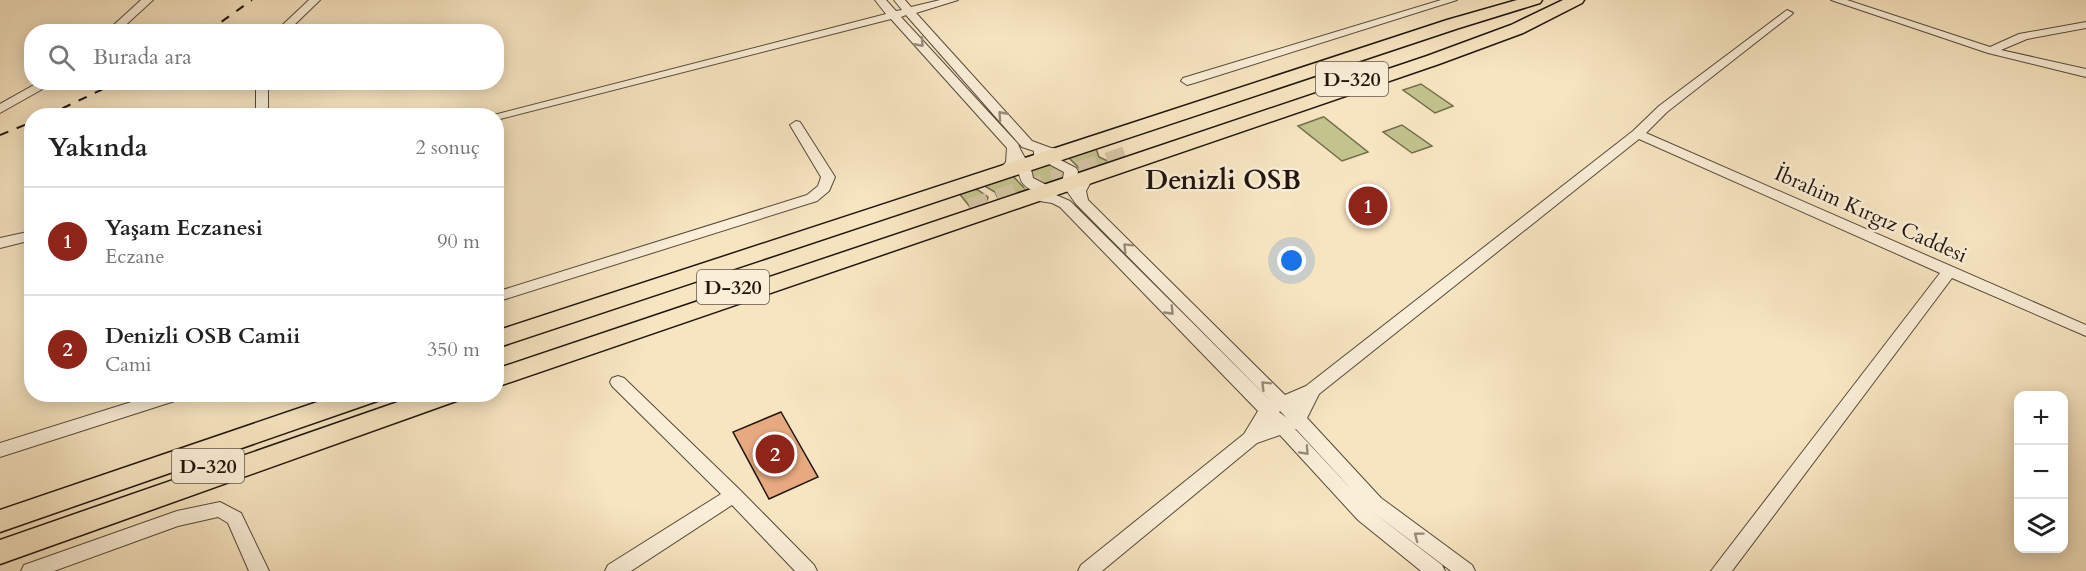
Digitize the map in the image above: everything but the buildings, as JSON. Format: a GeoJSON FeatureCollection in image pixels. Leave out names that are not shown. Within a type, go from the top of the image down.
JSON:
{"type":"FeatureCollection","features":[{"type":"Feature","properties":{"kind":"highway"},"geometry":{"type":"LineString","coordinates":[[504,338],[969,201],[1075,191],[1125,149],[1453,24],[1534,0]]}},
{"type":"Feature","properties":{"kind":"highway","name":"D-320"},"geometry":{"type":"LineString","coordinates":[[1125,149],[1544,0]]}},
{"type":"Feature","properties":{"kind":"highway"},"geometry":{"type":"LineString","coordinates":[[504,375],[969,201],[1003,173],[1067,152],[1125,149],[1433,60],[1517,29],[1574,0]]}},
{"type":"Feature","properties":{"kind":"highway","name":"D-320"},"geometry":{"type":"LineString","coordinates":[[504,349],[969,201]]}},
{"type":"Feature","properties":{"kind":"highway","name":"D-320"},"geometry":{"type":"LineString","coordinates":[[504,365],[969,201]]}},
{"type":"Feature","properties":{"kind":"highway"},"geometry":{"type":"LineString","coordinates":[[0,509],[314,402]]}},
{"type":"Feature","properties":{"kind":"highway","name":"D-320"},"geometry":{"type":"LineString","coordinates":[[0,522],[348,402]]}},
{"type":"Feature","properties":{"kind":"highway","name":"D-320"},"geometry":{"type":"LineString","coordinates":[[0,539],[393,402]]}},
{"type":"Feature","properties":{"kind":"highway"},"geometry":{"type":"LineString","coordinates":[[0,552],[427,402]]}},
{"type":"Feature","properties":{"kind":"street"},"geometry":{"type":"LineString","coordinates":[[120,24],[148,0]]}},
{"type":"Feature","properties":{"kind":"street"},"geometry":{"type":"LineString","coordinates":[[289,24],[315,0]]}},
{"type":"Feature","properties":{"kind":"street"},"geometry":{"type":"LineString","coordinates":[[880,0],[1013,147],[1025,166],[1026,179],[1040,193]]}},
{"type":"Feature","properties":{"kind":"street"},"geometry":{"type":"LineString","coordinates":[[899,0],[1027,144],[1046,159],[1066,166],[1071,171],[1075,191],[1274,406],[1364,515],[1435,571]]}},
{"type":"Feature","properties":{"kind":"street"},"geometry":{"type":"LineString","coordinates":[[504,114],[953,0]]}},
{"type":"Feature","properties":{"kind":"street"},"geometry":{"type":"LineString","coordinates":[[1187,81],[1452,0]]}},
{"type":"Feature","properties":{"kind":"street"},"geometry":{"type":"LineString","coordinates":[[1836,0],[1994,49],[2086,73]]}},
{"type":"Feature","properties":{"kind":"street"},"geometry":{"type":"LineString","coordinates":[[1852,0],[1994,49],[2086,66]]}},
{"type":"Feature","properties":{"kind":"street"},"geometry":{"type":"LineString","coordinates":[[1088,571],[1250,439],[1274,406],[1312,390],[1638,134],[1663,109],[1787,13]]}},
{"type":"Feature","properties":{"kind":"street"},"geometry":{"type":"LineString","coordinates":[[1994,49],[2029,35],[2086,25]]}},
{"type":"Feature","properties":{"kind":"street"},"geometry":{"type":"LineString","coordinates":[[0,109],[34,90]]}},
{"type":"Feature","properties":{"kind":"street"},"geometry":{"type":"LineString","coordinates":[[261,90],[262,108]]}},
{"type":"Feature","properties":{"kind":"street"},"geometry":{"type":"LineString","coordinates":[[504,294],[812,198],[824,188],[828,177],[796,125]]}},
{"type":"Feature","properties":{"kind":"street","name":"İbrahim Kırgız Caddesi"},"geometry":{"type":"LineString","coordinates":[[1638,134],[2086,331]]}},
{"type":"Feature","properties":{"kind":"street"},"geometry":{"type":"LineString","coordinates":[[1027,144],[1050,152],[1067,152]]}},
{"type":"Feature","properties":{"kind":"street"},"geometry":{"type":"LineString","coordinates":[[1003,173],[1014,160],[1013,147]]}},
{"type":"Feature","properties":{"kind":"street"},"geometry":{"type":"LineString","coordinates":[[0,243],[24,237]]}},
{"type":"Feature","properties":{"kind":"street"},"geometry":{"type":"LineString","coordinates":[[1721,571],[1949,272]]}},
{"type":"Feature","properties":{"kind":"street"},"geometry":{"type":"LineString","coordinates":[[618,382],[734,495],[807,571]]}},
{"type":"Feature","properties":{"kind":"street"},"geometry":{"type":"LineString","coordinates":[[1250,439],[1290,424],[1312,390]]}},
{"type":"Feature","properties":{"kind":"street"},"geometry":{"type":"LineString","coordinates":[[0,450],[153,402]]}},
{"type":"Feature","properties":{"kind":"street"},"geometry":{"type":"LineString","coordinates":[[1290,424],[1375,503],[1465,571]]}},
{"type":"Feature","properties":{"kind":"street"},"geometry":{"type":"LineString","coordinates":[[615,571],[734,495]]}},
{"type":"Feature","properties":{"kind":"street"},"geometry":{"type":"LineString","coordinates":[[31,571],[177,519],[220,509],[235,518],[259,571]]}},
{"type":"Feature","properties":{"kind":"green space"},"geometry":{"type":"Polygon","coordinates":[[[1421,84],[1453,106],[1435,113],[1403,90],[1421,84]]]}},
{"type":"Feature","properties":{"kind":"green space"},"geometry":{"type":"Polygon","coordinates":[[[1324,117],[1368,152],[1342,161],[1298,126],[1324,117]]]}},
{"type":"Feature","properties":{"kind":"green space"},"geometry":{"type":"Polygon","coordinates":[[[1402,125],[1432,146],[1412,153],[1383,132],[1402,125]]]}},
{"type":"Feature","properties":{"kind":"green space"},"geometry":{"type":"Polygon","coordinates":[[[1095,146],[1099,157],[1114,164],[1085,174],[1067,156],[1095,146]]]}},
{"type":"Feature","properties":{"kind":"green space"},"geometry":{"type":"Polygon","coordinates":[[[1050,164],[1056,165],[1065,173],[1063,180],[1048,184],[1033,180],[1030,174],[1033,169],[1050,164]]]}},
{"type":"Feature","properties":{"kind":"green space"},"geometry":{"type":"Polygon","coordinates":[[[1011,174],[1029,193],[1000,203],[995,192],[981,184],[1011,174]]]}},
{"type":"Feature","properties":{"kind":"green space"},"geometry":{"type":"Polygon","coordinates":[[[972,189],[988,197],[986,205],[974,212],[958,192],[972,189]]]}},
{"type":"Feature","properties":{"kind":"tunnel"},"geometry":{"type":"LineString","coordinates":[[970,208],[1131,154]]}},
{"type":"Feature","properties":{"kind":"railway"},"geometry":{"type":"LineString","coordinates":[[218,24],[252,0]]}},
{"type":"Feature","properties":{"kind":"railway"},"geometry":{"type":"LineString","coordinates":[[63,108],[101,90]]}},
{"type":"Feature","properties":{"kind":"railway"},"geometry":{"type":"LineString","coordinates":[[0,135],[24,125]]}},
{"type":"Feature","properties":{"kind":"place","name":"Yaşam Eczanesi"},"geometry":{"type":"Point","coordinates":[1368,206]}},
{"type":"Feature","properties":{"kind":"place","name":"Denizli OSB Camii"},"geometry":{"type":"Point","coordinates":[775,454]}},
{"type":"Feature","properties":{"kind":"district","name":"Denizli OSB"},"geometry":{"type":"Point","coordinates":[1223,180]}}]}
